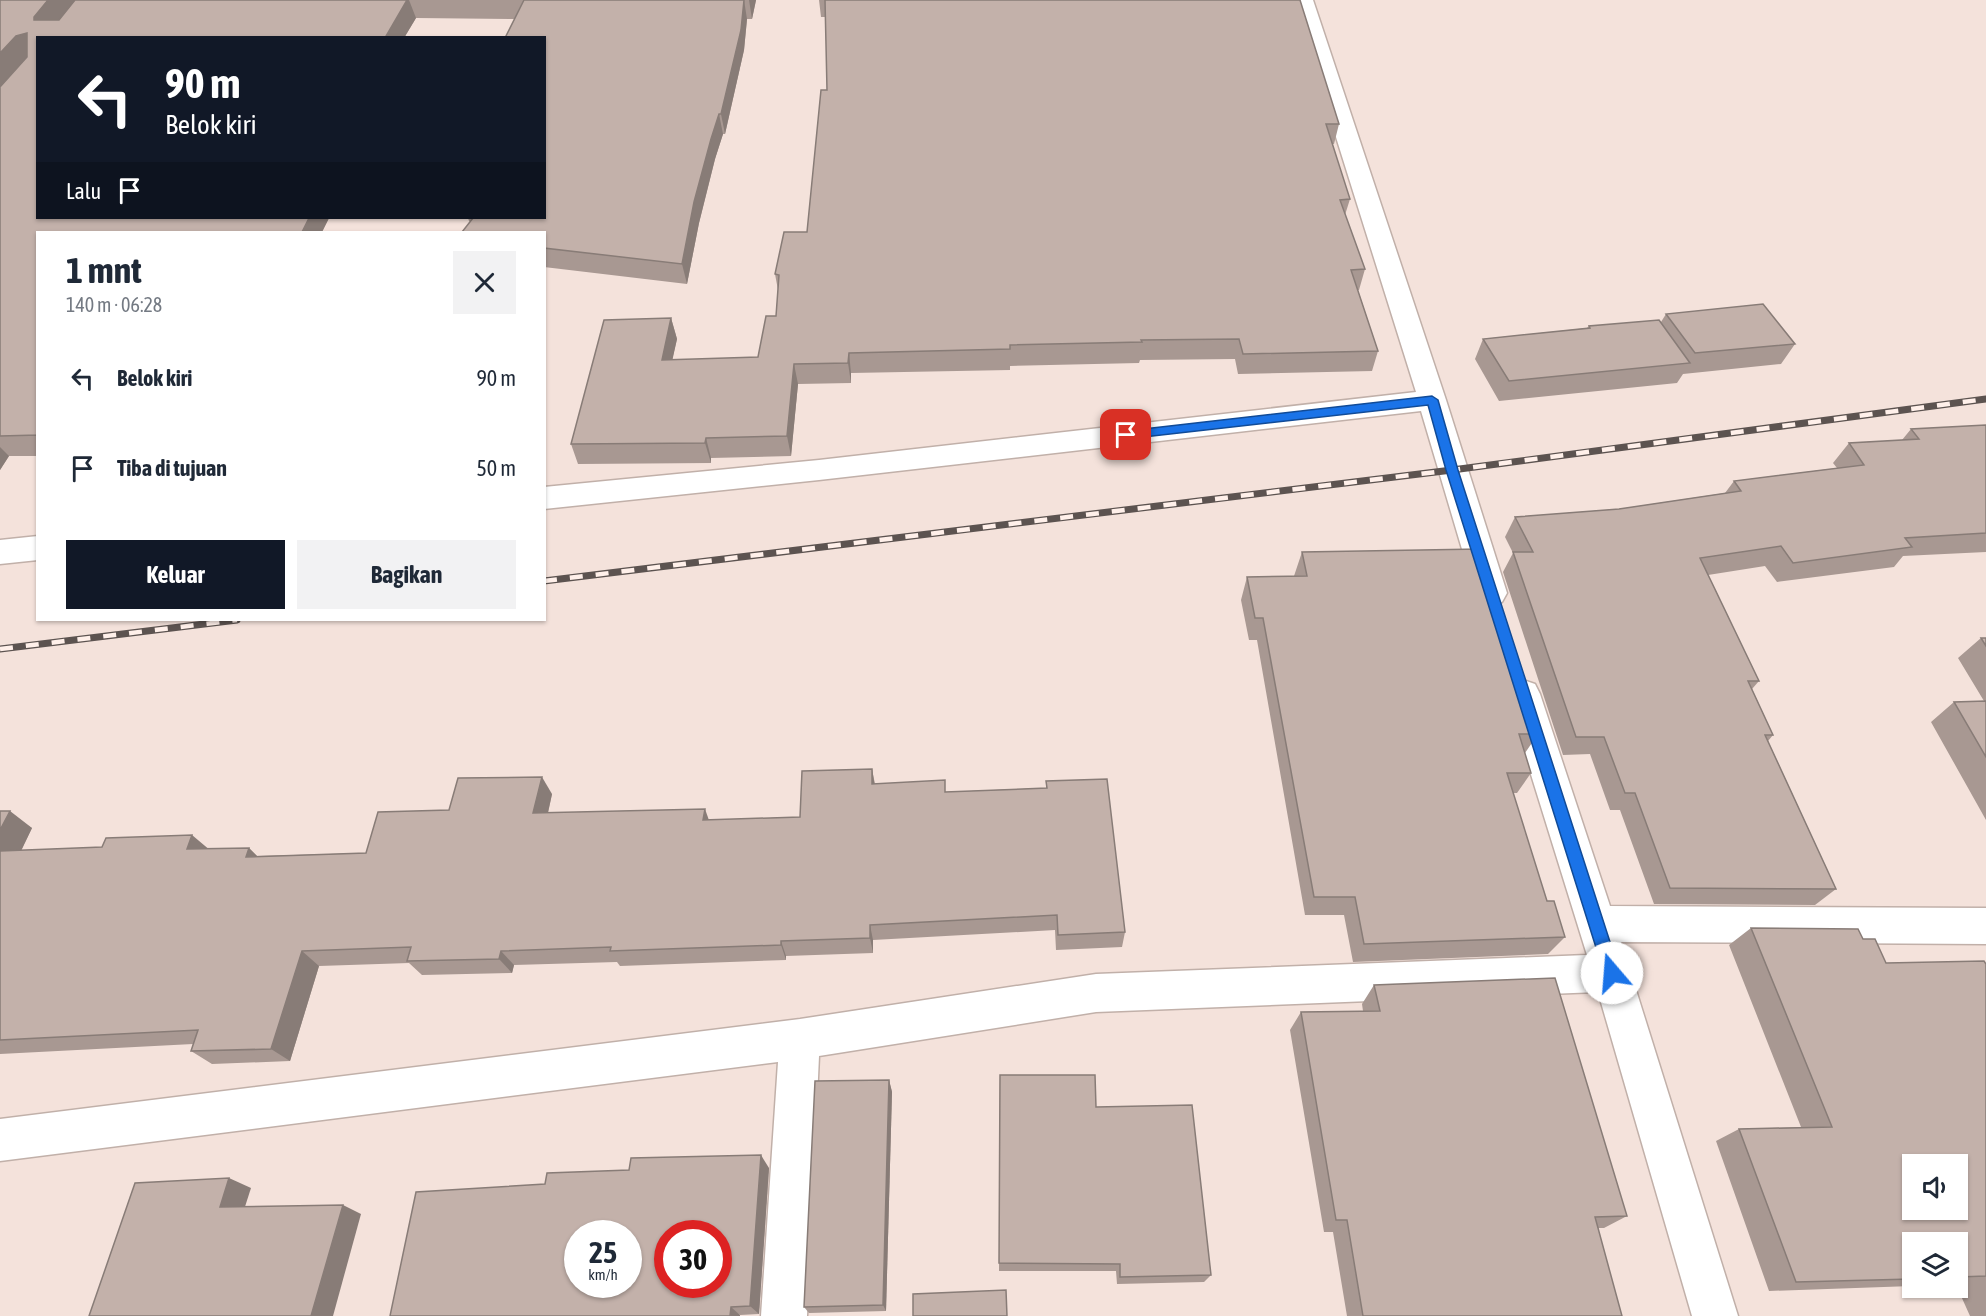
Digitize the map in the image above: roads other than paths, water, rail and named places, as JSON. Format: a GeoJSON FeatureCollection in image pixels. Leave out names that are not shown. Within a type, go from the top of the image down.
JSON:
{"type":"FeatureCollection","features":[{"type":"Feature","properties":{"kind":"street"},"geometry":{"type":"LineString","coordinates":[[1303,0],[1432,400],[1500,620]]}},
{"type":"Feature","properties":{"kind":"street"},"geometry":{"type":"LineString","coordinates":[[546,498],[819,470],[1432,400]]}},
{"type":"Feature","properties":{"kind":"street"},"geometry":{"type":"LineString","coordinates":[[0,552],[36,548]]}},
{"type":"Feature","properties":{"kind":"street"},"geometry":{"type":"LineString","coordinates":[[1514,665],[1612,973],[1715,1316]]}},
{"type":"Feature","properties":{"kind":"street"},"geometry":{"type":"LineString","coordinates":[[1596,924],[1986,926]]}},
{"type":"Feature","properties":{"kind":"street"},"geometry":{"type":"LineString","coordinates":[[0,1140],[800,1039],[1096,993],[1612,973]]}},
{"type":"Feature","properties":{"kind":"street"},"geometry":{"type":"LineString","coordinates":[[784,1316],[800,1039]]}},
{"type":"Feature","properties":{"kind":"railway"},"geometry":{"type":"LineString","coordinates":[[546,581],[1452,470],[1986,399]]}},
{"type":"Feature","properties":{"kind":"railway"},"geometry":{"type":"LineString","coordinates":[[0,649],[229,621]]}}]}
